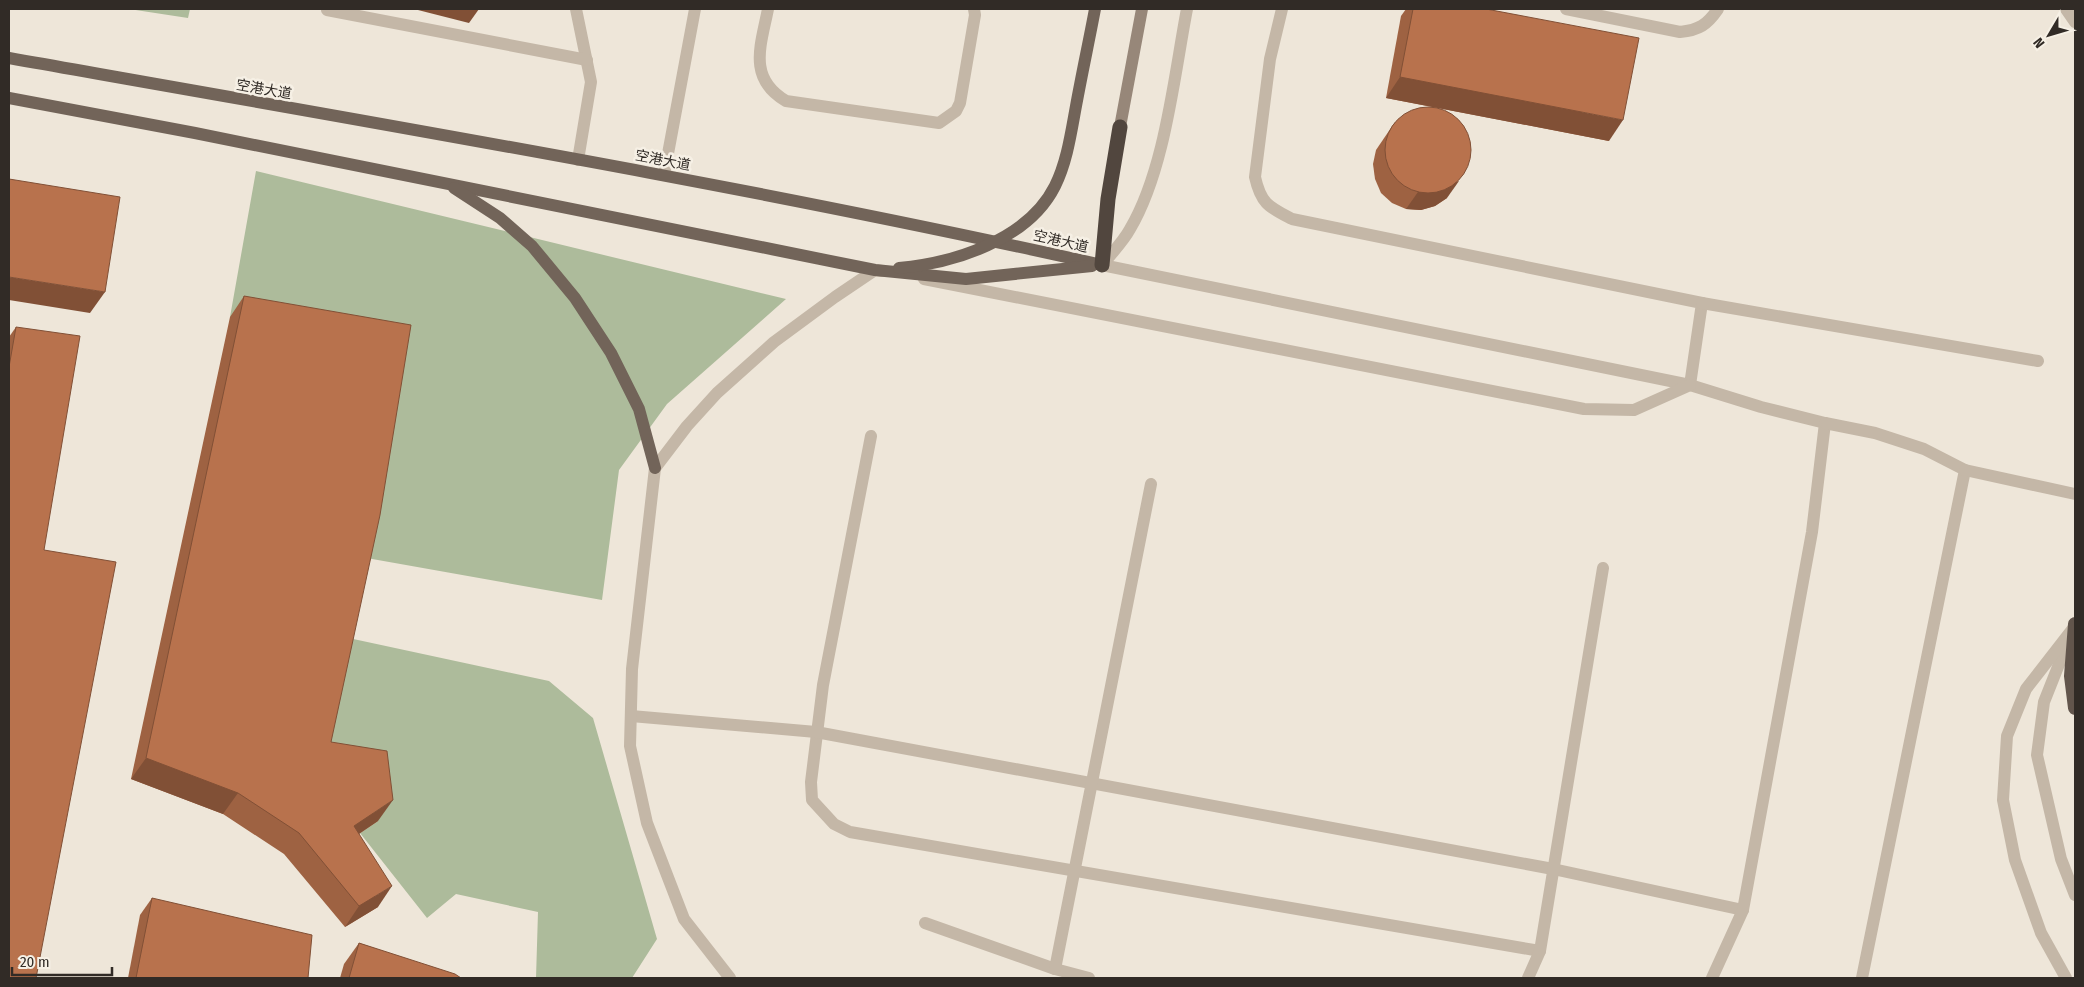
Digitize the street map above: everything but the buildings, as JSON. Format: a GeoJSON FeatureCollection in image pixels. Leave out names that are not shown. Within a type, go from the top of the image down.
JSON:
{"type":"FeatureCollection","features":[{"type":"Feature","properties":{"kind":"highway"},"geometry":{"type":"LineString","coordinates":[[1102,265],[1108,199],[1120,127]]}},
{"type":"Feature","properties":{"kind":"highway"},"geometry":{"type":"LineString","coordinates":[[2075,625],[2071,676],[2075,708]]}},
{"type":"Feature","properties":{"kind":"main road"},"geometry":{"type":"LineString","coordinates":[[876,270],[927,265],[943,261],[995,241],[1014,231],[1038,211],[1055,187],[1068,148],[1095,9]]}},
{"type":"Feature","properties":{"kind":"main road"},"geometry":{"type":"LineString","coordinates":[[1120,127],[1142,9]]}},
{"type":"Feature","properties":{"kind":"main road","name":"空港大道"},"geometry":{"type":"LineString","coordinates":[[9,58],[664,175],[995,241],[1102,265]]}},
{"type":"Feature","properties":{"kind":"main road","name":"空港大道"},"geometry":{"type":"LineString","coordinates":[[9,98],[876,270],[966,280],[1102,265]]}},
{"type":"Feature","properties":{"kind":"main road"},"geometry":{"type":"LineString","coordinates":[[448,184],[500,218],[532,246],[575,298],[611,354],[638,409],[655,468]]}},
{"type":"Feature","properties":{"kind":"street"},"geometry":{"type":"LineString","coordinates":[[576,9],[591,82],[578,160]]}},
{"type":"Feature","properties":{"kind":"street"},"geometry":{"type":"LineString","coordinates":[[664,175],[695,9]]}},
{"type":"Feature","properties":{"kind":"street"},"geometry":{"type":"LineString","coordinates":[[768,9],[759,62],[766,84],[774,94],[786,101],[938,123],[948,119],[956,112],[960,103],[975,15],[974,9]]}},
{"type":"Feature","properties":{"kind":"street"},"geometry":{"type":"LineString","coordinates":[[1187,9],[1161,143],[1146,195],[1130,230],[1102,265],[1690,385],[1761,407],[1875,433],[1924,449],[1965,470],[2075,494]]}},
{"type":"Feature","properties":{"kind":"street"},"geometry":{"type":"LineString","coordinates":[[1282,9],[1270,59],[1255,177],[1259,194],[1270,208],[1292,219],[1702,303],[2038,361]]}},
{"type":"Feature","properties":{"kind":"street"},"geometry":{"type":"LineString","coordinates":[[1566,9],[1680,32],[1696,30],[1711,18],[1718,9]]}},
{"type":"Feature","properties":{"kind":"street"},"geometry":{"type":"LineString","coordinates":[[2066,9],[2075,22]]}},
{"type":"Feature","properties":{"kind":"street"},"geometry":{"type":"LineString","coordinates":[[327,10],[587,60]]}},
{"type":"Feature","properties":{"kind":"street"},"geometry":{"type":"LineString","coordinates":[[730,978],[684,919],[647,823],[630,746],[632,669],[655,468],[687,426],[717,393],[774,342],[835,297],[876,270],[1584,409],[1634,410],[1690,385]]}},
{"type":"Feature","properties":{"kind":"street"},"geometry":{"type":"LineString","coordinates":[[1690,385],[1702,303]]}},
{"type":"Feature","properties":{"kind":"street"},"geometry":{"type":"LineString","coordinates":[[1712,978],[1743,910],[1812,532],[1825,423]]}},
{"type":"Feature","properties":{"kind":"street"},"geometry":{"type":"LineString","coordinates":[[871,436],[823,685],[810,782],[812,800],[834,824],[850,832],[1540,951]]}},
{"type":"Feature","properties":{"kind":"street"},"geometry":{"type":"LineString","coordinates":[[1862,978],[1965,470]]}},
{"type":"Feature","properties":{"kind":"street"},"geometry":{"type":"LineString","coordinates":[[1055,969],[1151,484]]}},
{"type":"Feature","properties":{"kind":"street"},"geometry":{"type":"LineString","coordinates":[[1528,978],[1540,951],[1603,568]]}},
{"type":"Feature","properties":{"kind":"street"},"geometry":{"type":"LineString","coordinates":[[2075,625],[2044,702],[2037,755],[2061,859],[2075,894]]}},
{"type":"Feature","properties":{"kind":"street"},"geometry":{"type":"LineString","coordinates":[[2066,978],[2037,924],[2015,860],[2003,800],[2007,736],[2026,689],[2075,625]]}},
{"type":"Feature","properties":{"kind":"street"},"geometry":{"type":"LineString","coordinates":[[631,716],[816,732],[1554,868],[1743,910]]}},
{"type":"Feature","properties":{"kind":"street"},"geometry":{"type":"LineString","coordinates":[[925,923],[1055,969],[1089,978]]}},
{"type":"Feature","properties":{"kind":"green space"},"geometry":{"type":"Polygon","coordinates":[[[129,9],[190,9],[188,18],[129,9]]]}},
{"type":"Feature","properties":{"kind":"green space"},"geometry":{"type":"Polygon","coordinates":[[[256,171],[786,299],[667,404],[619,470],[602,600],[361,557],[230,317],[256,171]]]}},
{"type":"Feature","properties":{"kind":"green space"},"geometry":{"type":"Polygon","coordinates":[[[344,637],[549,681],[593,718],[657,939],[632,978],[536,978],[538,912],[456,894],[427,918],[360,833],[378,821],[317,763],[344,637]]]}}]}
